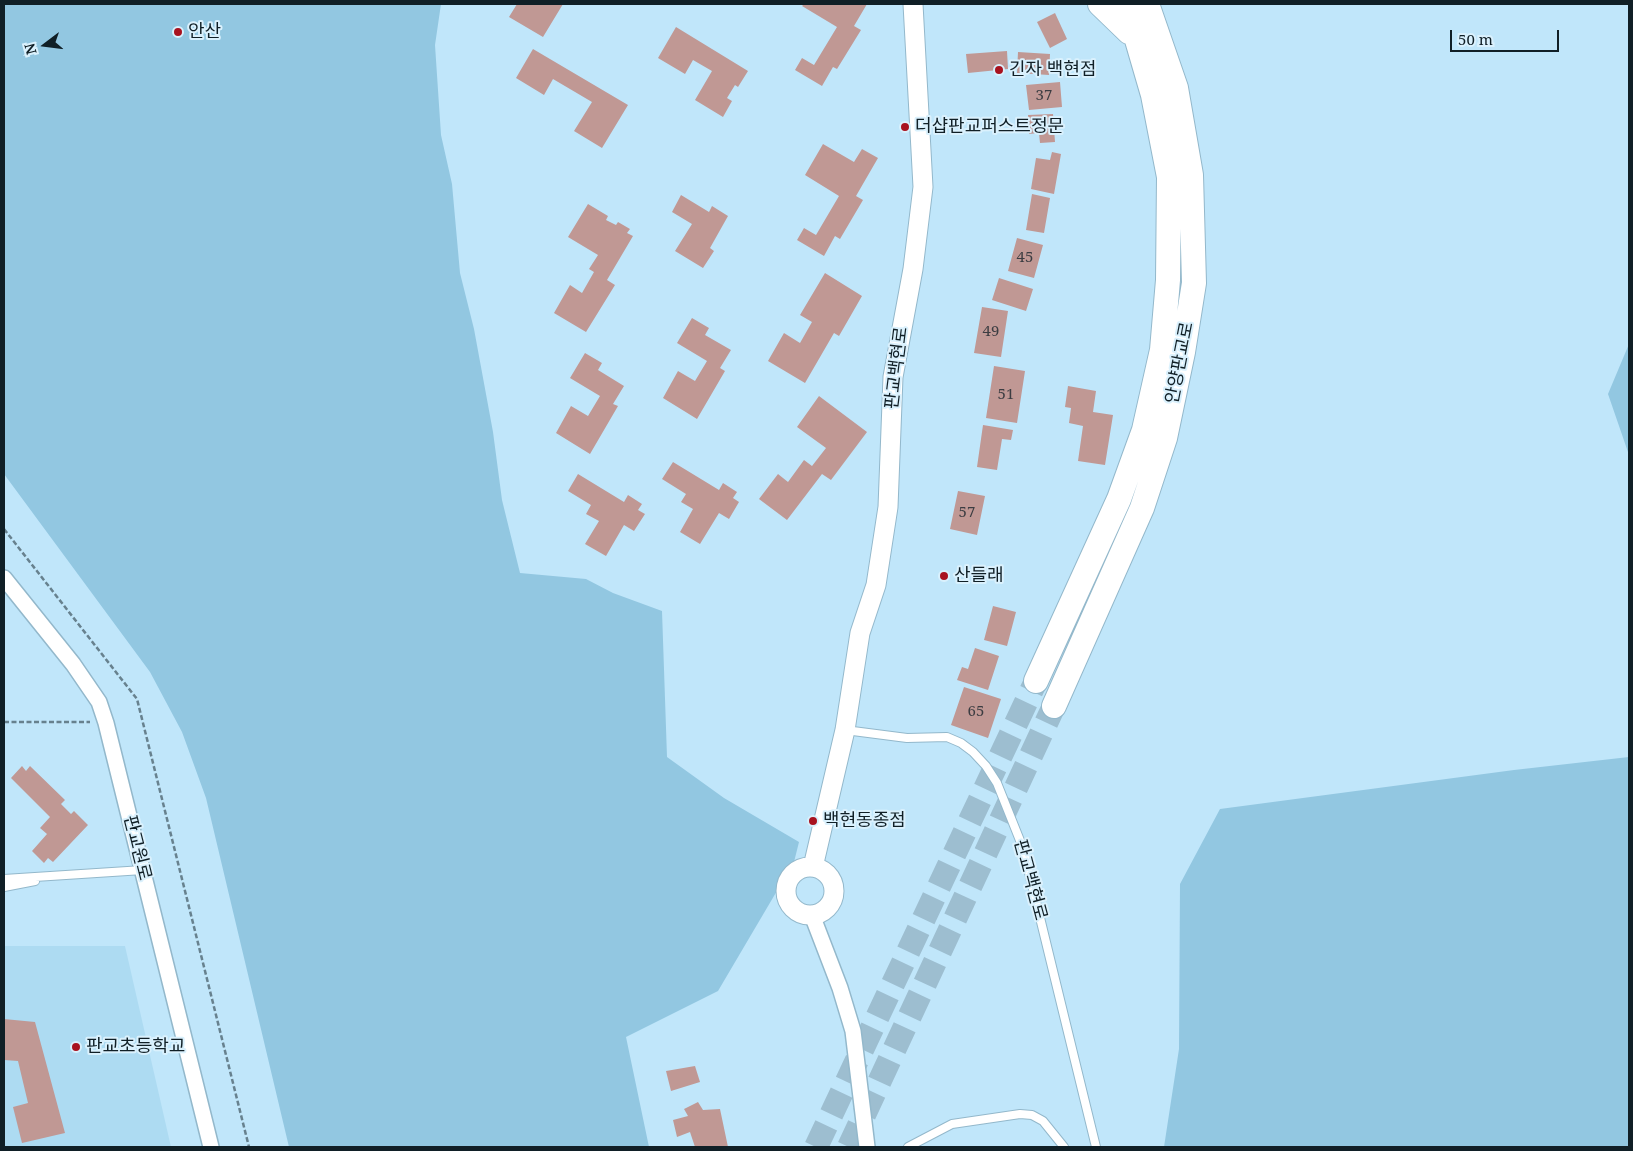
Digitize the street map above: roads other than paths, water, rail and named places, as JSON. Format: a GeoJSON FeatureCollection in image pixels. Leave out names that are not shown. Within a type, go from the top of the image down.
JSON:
{"type":"FeatureCollection","features":[{"type":"Feature","properties":{"kind":"main road"},"geometry":{"type":"LineString","coordinates":[[1100,4],[1137,40]]}},
{"type":"Feature","properties":{"kind":"main road","name":"안양판교로"},"geometry":{"type":"LineString","coordinates":[[1036,681],[1118,498],[1144,430],[1162,350],[1168,280],[1169,177],[1153,95],[1137,40],[1123,4]]}},
{"type":"Feature","properties":{"kind":"main road","name":"안양판교로"},"geometry":{"type":"LineString","coordinates":[[1054,706],[1142,508],[1165,438],[1183,352],[1194,283],[1191,175],[1176,88],[1147,4]]}},
{"type":"Feature","properties":{"kind":"street","name":"판교백현로"},"geometry":{"type":"LineString","coordinates":[[812,868],[845,730],[860,633],[876,586],[888,507],[893,377],[913,270],[923,187],[914,4]]}},
{"type":"Feature","properties":{"kind":"street","name":"판교원로"},"geometry":{"type":"LineString","coordinates":[[4,578],[74,664],[98,702],[106,723],[211,1147]]}},
{"type":"Feature","properties":{"kind":"street"},"geometry":{"type":"LineString","coordinates":[[812,868],[819,869],[830,878],[833,892],[832,898],[825,910],[812,915],[797,911],[787,899],[786,891],[787,883],[797,871],[812,868]]}},
{"type":"Feature","properties":{"kind":"street"},"geometry":{"type":"LineString","coordinates":[[812,915],[840,988],[853,1031],[867,1147]]}},
{"type":"Feature","properties":{"kind":"lane","name":"판교백현로"},"geometry":{"type":"LineString","coordinates":[[845,730],[907,738],[947,737],[961,743],[973,752],[997,783],[1023,848],[1096,1147]]}},
{"type":"Feature","properties":{"kind":"lane"},"geometry":{"type":"LineString","coordinates":[[4,879],[143,870]]}},
{"type":"Feature","properties":{"kind":"lane"},"geometry":{"type":"LineString","coordinates":[[4,887],[68,875]]}},
{"type":"Feature","properties":{"kind":"lane"},"geometry":{"type":"LineString","coordinates":[[908,1147],[952,1124],[1020,1114],[1032,1115],[1043,1121],[1064,1147]]}},
{"type":"Feature","properties":{"kind":"tunnel"},"geometry":{"type":"LineString","coordinates":[[816,1147],[1036,681]]}},
{"type":"Feature","properties":{"kind":"tunnel"},"geometry":{"type":"LineString","coordinates":[[849,1147],[1054,706]]}},
{"type":"Feature","properties":{"kind":"place","name":"안산"},"geometry":{"type":"Point","coordinates":[178,32]}},
{"type":"Feature","properties":{"kind":"place","name":"긴자 백현점"},"geometry":{"type":"Point","coordinates":[999,70]}},
{"type":"Feature","properties":{"kind":"place","name":"더샵판교퍼스트정문"},"geometry":{"type":"Point","coordinates":[905,127]}},
{"type":"Feature","properties":{"kind":"place","name":"산들래"},"geometry":{"type":"Point","coordinates":[944,576]}},
{"type":"Feature","properties":{"kind":"place","name":"백현동종점"},"geometry":{"type":"Point","coordinates":[813,821]}},
{"type":"Feature","properties":{"kind":"place","name":"판교초등학교"},"geometry":{"type":"Point","coordinates":[76,1047]}}]}
